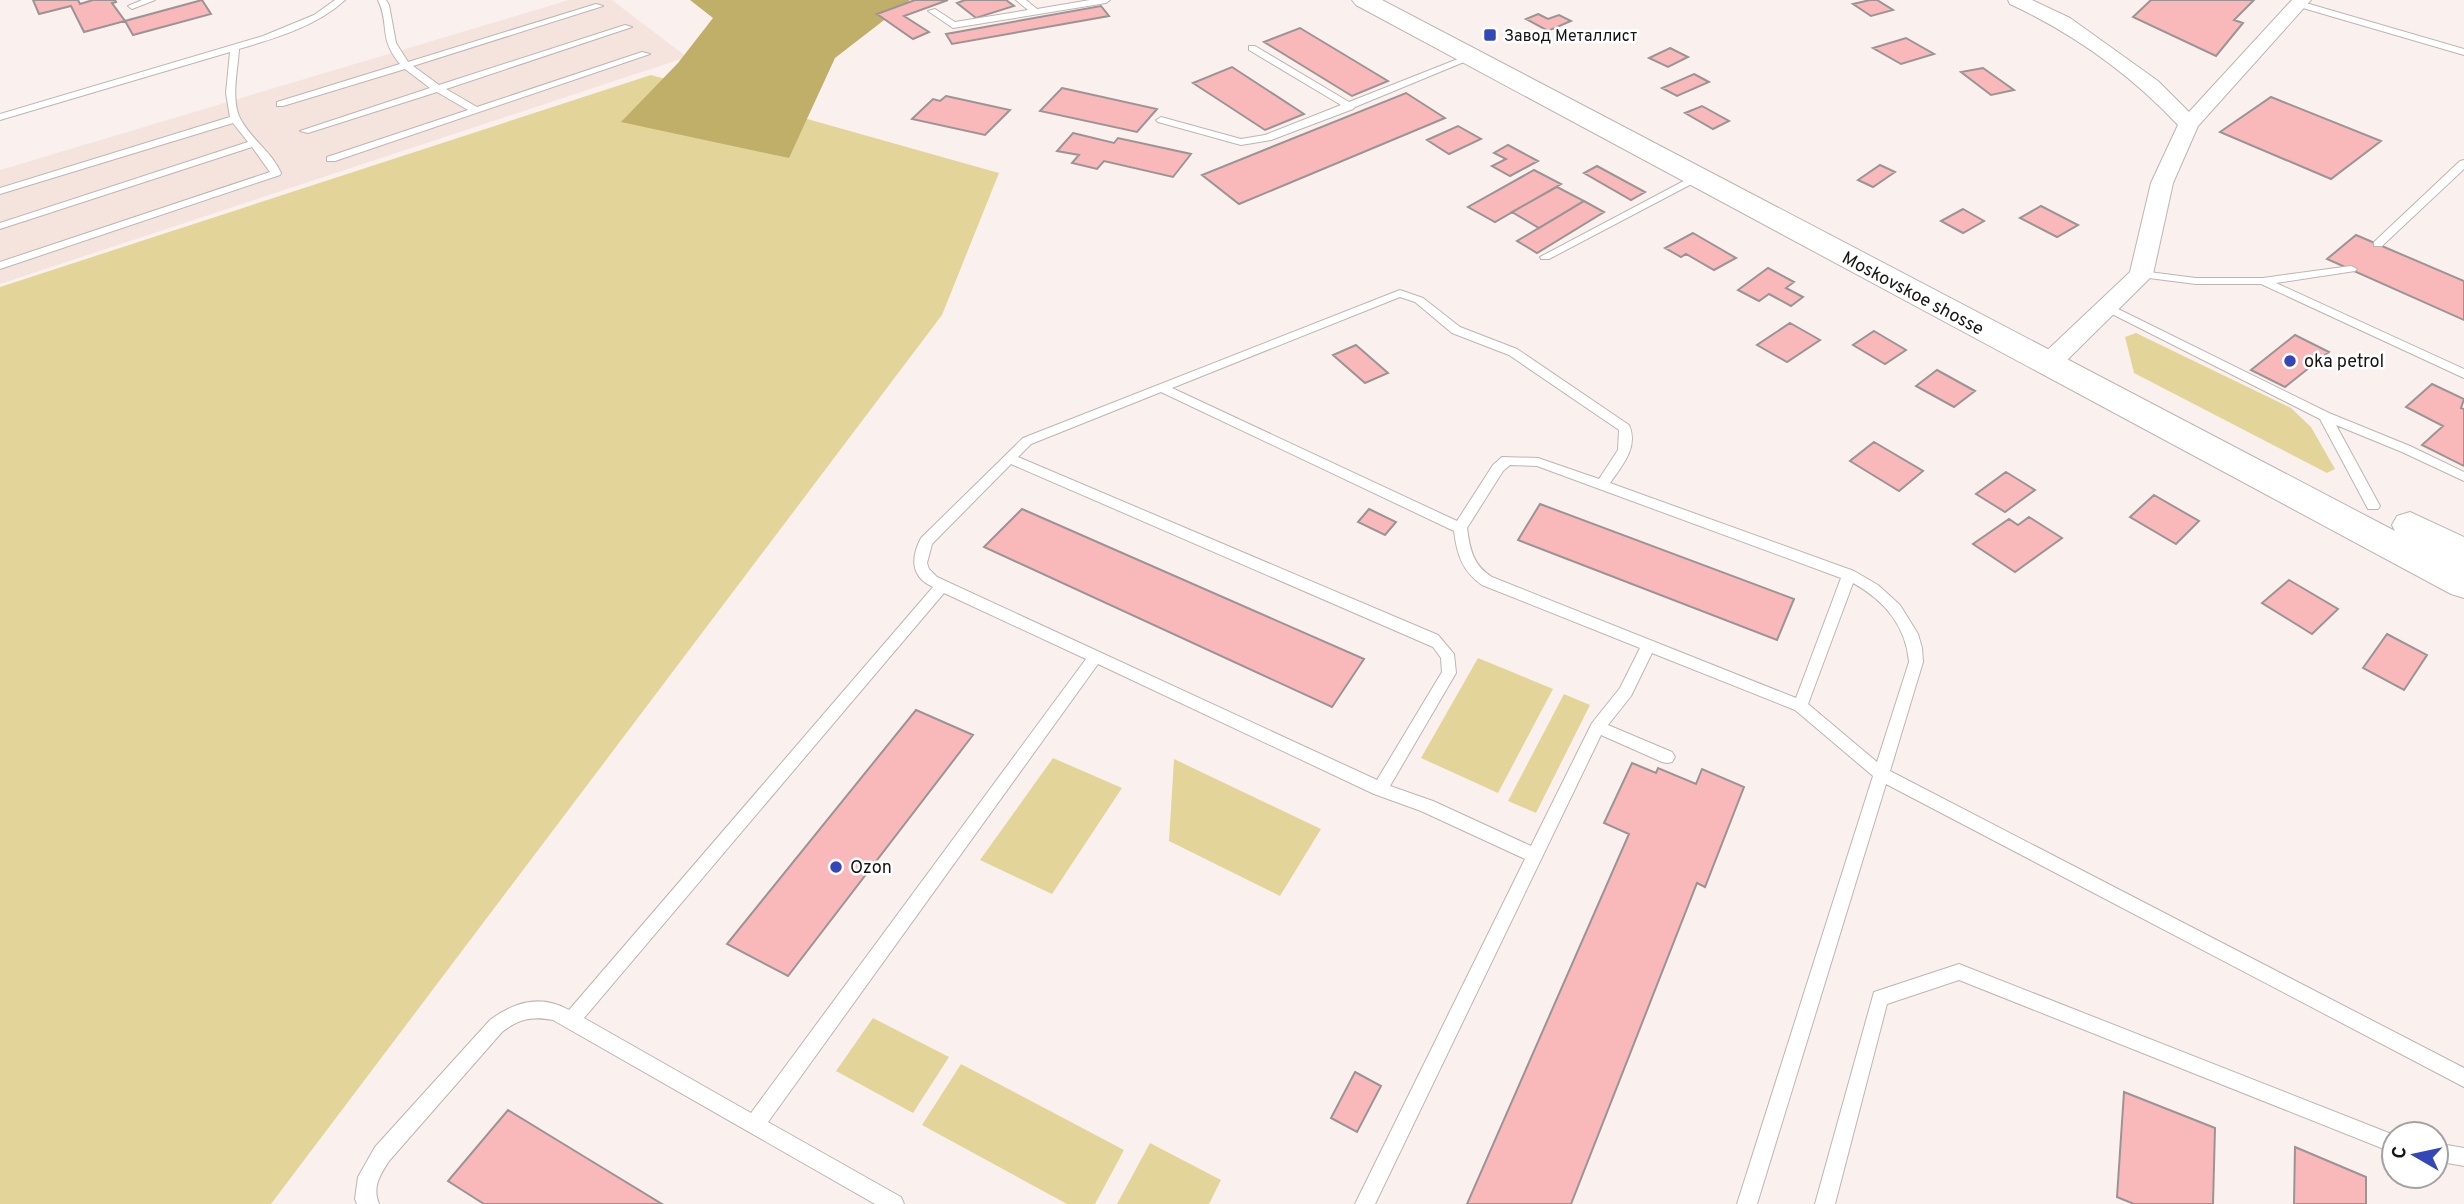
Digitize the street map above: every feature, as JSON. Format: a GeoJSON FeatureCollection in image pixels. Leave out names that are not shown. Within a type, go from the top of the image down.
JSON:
{"type":"FeatureCollection","features":[{"type":"Feature","properties":{"kind":"main road","name":"Moskovskoe shosse"},"geometry":{"type":"LineString","coordinates":[[1364,0],[1696,177],[2057,356],[2373,506],[2464,553]]}},
{"type":"Feature","properties":{"kind":"main road","name":"Moskovskoe shosse"},"geometry":{"type":"LineString","coordinates":[[1395,0],[2057,356],[2464,584]]}},
{"type":"Feature","properties":{"kind":"street"},"geometry":{"type":"LineString","coordinates":[[2017,0],[2063,22],[2151,85],[2189,124]]}},
{"type":"Feature","properties":{"kind":"street"},"geometry":{"type":"LineString","coordinates":[[2057,356],[2141,274],[2162,183],[2189,124],[2301,2]]}},
{"type":"Feature","properties":{"kind":"lane"},"geometry":{"type":"LineString","coordinates":[[132,6],[151,0]]}},
{"type":"Feature","properties":{"kind":"lane"},"geometry":{"type":"LineString","coordinates":[[0,117],[266,38],[317,17],[341,0]]}},
{"type":"Feature","properties":{"kind":"lane"},"geometry":{"type":"LineString","coordinates":[[382,0],[391,42],[405,65],[476,111]]}},
{"type":"Feature","properties":{"kind":"lane"},"geometry":{"type":"LineString","coordinates":[[1020,0],[1036,12]]}},
{"type":"Feature","properties":{"kind":"lane"},"geometry":{"type":"LineString","coordinates":[[932,11],[953,25],[1106,0]]}},
{"type":"Feature","properties":{"kind":"lane"},"geometry":{"type":"LineString","coordinates":[[2301,2],[2464,52]]}},
{"type":"Feature","properties":{"kind":"lane"},"geometry":{"type":"LineString","coordinates":[[279,104],[599,6]]}},
{"type":"Feature","properties":{"kind":"lane"},"geometry":{"type":"LineString","coordinates":[[305,131],[628,27]]}},
{"type":"Feature","properties":{"kind":"lane"},"geometry":{"type":"LineString","coordinates":[[0,266],[276,173],[235,119],[231,93],[235,47]]}},
{"type":"Feature","properties":{"kind":"lane"},"geometry":{"type":"LineString","coordinates":[[1252,48],[1350,107]]}},
{"type":"Feature","properties":{"kind":"lane"},"geometry":{"type":"LineString","coordinates":[[331,159],[645,54]]}},
{"type":"Feature","properties":{"kind":"lane"},"geometry":{"type":"LineString","coordinates":[[1161,120],[1241,142],[1267,138],[1471,57]]}},
{"type":"Feature","properties":{"kind":"lane"},"geometry":{"type":"LineString","coordinates":[[0,191],[235,119]]}},
{"type":"Feature","properties":{"kind":"lane"},"geometry":{"type":"LineString","coordinates":[[0,226],[255,143]]}},
{"type":"Feature","properties":{"kind":"lane"},"geometry":{"type":"LineString","coordinates":[[2378,244],[2464,163]]}},
{"type":"Feature","properties":{"kind":"lane"},"geometry":{"type":"LineString","coordinates":[[1545,257],[1696,177]]}},
{"type":"Feature","properties":{"kind":"lane"},"geometry":{"type":"LineString","coordinates":[[2141,274],[2196,281],[2263,281],[2351,270]]}},
{"type":"Feature","properties":{"kind":"lane"},"geometry":{"type":"LineString","coordinates":[[2263,281],[2464,374]]}},
{"type":"Feature","properties":{"kind":"lane"},"geometry":{"type":"LineString","coordinates":[[1535,856],[1427,806],[1380,789],[942,586],[923,575],[919,566],[919,555],[926,541],[1027,441],[1389,295],[1410,295],[1456,330],[1513,352],[1625,428],[1629,436],[1627,445],[1602,485]]}},
{"type":"Feature","properties":{"kind":"lane"},"geometry":{"type":"LineString","coordinates":[[2108,308],[2325,416],[2406,449],[2464,477]]}},
{"type":"Feature","properties":{"kind":"lane"},"geometry":{"type":"LineString","coordinates":[[1160,387],[1460,528]]}},
{"type":"Feature","properties":{"kind":"lane"},"geometry":{"type":"LineString","coordinates":[[2325,416],[2373,506]]}},
{"type":"Feature","properties":{"kind":"lane"},"geometry":{"type":"LineString","coordinates":[[1009,458],[1420,634],[1445,648],[1451,659],[1449,673],[1380,789]]}},
{"type":"Feature","properties":{"kind":"lane"},"geometry":{"type":"LineString","coordinates":[[1747,1204],[1881,774],[1916,662],[1916,649],[1906,626],[1886,600],[1875,589],[1849,575],[1538,462],[1507,460],[1498,468],[1460,528],[1464,555],[1469,568],[1476,575],[1800,706],[1881,774],[2464,1079]]}},
{"type":"Feature","properties":{"kind":"lane"},"geometry":{"type":"LineString","coordinates":[[1800,706],[1849,575]]}},
{"type":"Feature","properties":{"kind":"lane"},"geometry":{"type":"LineString","coordinates":[[571,1020],[942,586]]}},
{"type":"Feature","properties":{"kind":"lane"},"geometry":{"type":"LineString","coordinates":[[1365,1204],[1597,727],[1626,692],[1648,646]]}},
{"type":"Feature","properties":{"kind":"lane"},"geometry":{"type":"LineString","coordinates":[[754,1125],[1095,657]]}},
{"type":"Feature","properties":{"kind":"lane"},"geometry":{"type":"LineString","coordinates":[[1597,727],[1667,757]]}},
{"type":"Feature","properties":{"kind":"lane"},"geometry":{"type":"LineString","coordinates":[[1825,1204],[1880,998],[1959,972],[2380,1138]]}},
{"type":"Feature","properties":{"kind":"lane"},"geometry":{"type":"LineString","coordinates":[[369,1204],[365,1199],[368,1177],[382,1154],[496,1026],[515,1011],[538,1008],[556,1012],[571,1020],[894,1204]]}},
{"type":"Feature","properties":{"kind":"shaded area"},"geometry":{"type":"Polygon","coordinates":[[[569,0],[612,0],[687,57],[0,284],[0,170],[569,0]]]}},
{"type":"Feature","properties":{"kind":"shaded area"},"geometry":{"type":"Polygon","coordinates":[[[690,0],[910,0],[835,58],[789,158],[621,122],[678,63],[713,18],[690,0]]]}},
{"type":"Feature","properties":{"kind":"shaded area"},"geometry":{"type":"Polygon","coordinates":[[[651,75],[999,173],[942,315],[271,1204],[0,1204],[0,287],[651,75]]]}},
{"type":"Feature","properties":{"kind":"shaded area"},"geometry":{"type":"Polygon","coordinates":[[[2136,333],[2291,408],[2311,427],[2335,469],[2327,473],[2134,373],[2125,337],[2136,333]]]}},
{"type":"Feature","properties":{"kind":"shaded area"},"geometry":{"type":"Polygon","coordinates":[[[1478,658],[1553,689],[1498,793],[1421,758],[1478,658]]]}},
{"type":"Feature","properties":{"kind":"shaded area"},"geometry":{"type":"Polygon","coordinates":[[[1564,694],[1590,705],[1536,813],[1508,801],[1564,694]]]}},
{"type":"Feature","properties":{"kind":"shaded area"},"geometry":{"type":"Polygon","coordinates":[[[1053,758],[1122,788],[1052,894],[980,860],[1053,758]]]}},
{"type":"Feature","properties":{"kind":"shaded area"},"geometry":{"type":"Polygon","coordinates":[[[1174,759],[1321,829],[1280,896],[1169,841],[1174,759]]]}},
{"type":"Feature","properties":{"kind":"shaded area"},"geometry":{"type":"Polygon","coordinates":[[[873,1018],[949,1057],[913,1113],[836,1071],[873,1018]]]}},
{"type":"Feature","properties":{"kind":"shaded area"},"geometry":{"type":"Polygon","coordinates":[[[961,1064],[1124,1150],[1095,1204],[1067,1204],[922,1125],[961,1064]]]}},
{"type":"Feature","properties":{"kind":"shaded area"},"geometry":{"type":"Polygon","coordinates":[[[1150,1143],[1221,1180],[1209,1204],[1117,1204],[1150,1143]]]}},
{"type":"Feature","properties":{"kind":"building"},"geometry":{"type":"Polygon","coordinates":[[[33,0],[78,0],[80,4],[93,0],[115,0],[116,2],[112,3],[125,21],[84,32],[71,6],[39,14],[33,0]]]}},
{"type":"Feature","properties":{"kind":"building"},"geometry":{"type":"Polygon","coordinates":[[[202,0],[211,14],[133,35],[125,21],[202,0]]]}},
{"type":"Feature","properties":{"kind":"building"},"geometry":{"type":"Polygon","coordinates":[[[915,0],[948,0],[904,16],[929,32],[913,39],[877,14],[915,0]]]}},
{"type":"Feature","properties":{"kind":"building"},"geometry":{"type":"Polygon","coordinates":[[[965,0],[1006,0],[1014,6],[976,18],[957,3],[965,0]]]}},
{"type":"Feature","properties":{"kind":"building"},"geometry":{"type":"Polygon","coordinates":[[[1877,0],[1893,10],[1871,16],[1853,4],[1877,0]]]}},
{"type":"Feature","properties":{"kind":"building"},"geometry":{"type":"Polygon","coordinates":[[[2151,0],[2254,0],[2234,20],[2243,23],[2216,56],[2133,17],[2151,0]]]}},
{"type":"Feature","properties":{"kind":"building"},"geometry":{"type":"Polygon","coordinates":[[[1101,6],[1109,16],[952,44],[946,34],[1101,6]]]}},
{"type":"Feature","properties":{"kind":"building"},"geometry":{"type":"Polygon","coordinates":[[[1538,14],[1548,19],[1559,15],[1571,21],[1548,31],[1526,19],[1538,14]]]}},
{"type":"Feature","properties":{"kind":"building"},"geometry":{"type":"Polygon","coordinates":[[[1300,28],[1388,81],[1352,96],[1264,42],[1300,28]]]}},
{"type":"Feature","properties":{"kind":"building"},"geometry":{"type":"Polygon","coordinates":[[[1906,38],[1934,54],[1901,64],[1873,48],[1906,38]]]}},
{"type":"Feature","properties":{"kind":"building"},"geometry":{"type":"Polygon","coordinates":[[[1670,48],[1688,57],[1668,67],[1649,58],[1670,48]]]}},
{"type":"Feature","properties":{"kind":"building"},"geometry":{"type":"Polygon","coordinates":[[[1232,67],[1304,114],[1265,130],[1193,83],[1232,67]]]}},
{"type":"Feature","properties":{"kind":"building"},"geometry":{"type":"Polygon","coordinates":[[[1983,68],[2014,90],[1991,95],[1961,72],[1983,68]]]}},
{"type":"Feature","properties":{"kind":"building"},"geometry":{"type":"Polygon","coordinates":[[[1694,74],[1709,82],[1677,96],[1662,88],[1694,74]]]}},
{"type":"Feature","properties":{"kind":"building"},"geometry":{"type":"Polygon","coordinates":[[[1062,88],[1157,109],[1137,132],[1040,111],[1062,88]]]}},
{"type":"Feature","properties":{"kind":"building"},"geometry":{"type":"Polygon","coordinates":[[[1406,93],[1445,118],[1239,204],[1202,175],[1406,93]]]}},
{"type":"Feature","properties":{"kind":"building"},"geometry":{"type":"Polygon","coordinates":[[[946,96],[1010,110],[985,135],[912,119],[933,99],[940,101],[946,96]]]}},
{"type":"Feature","properties":{"kind":"building"},"geometry":{"type":"Polygon","coordinates":[[[2271,97],[2381,141],[2331,179],[2220,132],[2271,97]]]}},
{"type":"Feature","properties":{"kind":"building"},"geometry":{"type":"Polygon","coordinates":[[[1702,106],[1729,121],[1713,129],[1685,113],[1702,106]]]}},
{"type":"Feature","properties":{"kind":"building"},"geometry":{"type":"Polygon","coordinates":[[[1458,126],[1481,139],[1449,154],[1427,140],[1458,126]]]}},
{"type":"Feature","properties":{"kind":"building"},"geometry":{"type":"Polygon","coordinates":[[[1073,133],[1114,143],[1118,138],[1191,154],[1173,177],[1104,161],[1097,169],[1072,163],[1079,155],[1057,151],[1073,133]]]}},
{"type":"Feature","properties":{"kind":"building"},"geometry":{"type":"Polygon","coordinates":[[[1508,145],[1538,161],[1510,176],[1492,166],[1506,159],[1494,153],[1508,145]]]}},
{"type":"Feature","properties":{"kind":"building"},"geometry":{"type":"Polygon","coordinates":[[[1880,165],[1895,172],[1873,187],[1858,180],[1880,165]]]}},
{"type":"Feature","properties":{"kind":"building"},"geometry":{"type":"Polygon","coordinates":[[[1597,166],[1645,192],[1631,200],[1584,173],[1597,166]]]}},
{"type":"Feature","properties":{"kind":"building"},"geometry":{"type":"Polygon","coordinates":[[[1534,170],[1561,184],[1495,222],[1468,207],[1534,170]]]}},
{"type":"Feature","properties":{"kind":"building"},"geometry":{"type":"Polygon","coordinates":[[[1557,187],[1584,201],[1539,228],[1512,212],[1557,187]]]}},
{"type":"Feature","properties":{"kind":"building"},"geometry":{"type":"Polygon","coordinates":[[[1584,201],[1604,212],[1537,253],[1517,241],[1584,201]]]}},
{"type":"Feature","properties":{"kind":"building"},"geometry":{"type":"Polygon","coordinates":[[[2041,206],[2078,225],[2057,237],[2020,218],[2041,206]]]}},
{"type":"Feature","properties":{"kind":"building"},"geometry":{"type":"Polygon","coordinates":[[[1963,209],[1984,221],[1963,233],[1941,221],[1963,209]]]}},
{"type":"Feature","properties":{"kind":"building"},"geometry":{"type":"Polygon","coordinates":[[[1693,233],[1736,258],[1714,270],[1686,254],[1681,257],[1665,248],[1693,233]]]}},
{"type":"Feature","properties":{"kind":"building"},"geometry":{"type":"Polygon","coordinates":[[[2356,235],[2464,281],[2464,320],[2327,259],[2356,235]]]}},
{"type":"Feature","properties":{"kind":"building"},"geometry":{"type":"Polygon","coordinates":[[[1768,268],[1794,282],[1786,288],[1803,297],[1791,306],[1769,294],[1759,301],[1738,290],[1768,268]]]}},
{"type":"Feature","properties":{"kind":"building"},"geometry":{"type":"Polygon","coordinates":[[[1790,323],[1820,340],[1787,362],[1757,345],[1790,323]]]}},
{"type":"Feature","properties":{"kind":"building"},"geometry":{"type":"Polygon","coordinates":[[[1874,331],[1906,350],[1885,364],[1853,345],[1874,331]]]}},
{"type":"Feature","properties":{"kind":"building","name":"oka petrol"},"geometry":{"type":"Polygon","coordinates":[[[2295,335],[2329,352],[2285,387],[2251,370],[2295,335]]]}},
{"type":"Feature","properties":{"kind":"building"},"geometry":{"type":"Polygon","coordinates":[[[1356,345],[1388,373],[1365,383],[1333,355],[1356,345]]]}},
{"type":"Feature","properties":{"kind":"building"},"geometry":{"type":"Polygon","coordinates":[[[1937,370],[1975,391],[1954,407],[1916,386],[1937,370]]]}},
{"type":"Feature","properties":{"kind":"building"},"geometry":{"type":"Polygon","coordinates":[[[2432,384],[2464,399],[2461,408],[2464,409],[2464,466],[2422,445],[2443,426],[2406,407],[2432,384]]]}},
{"type":"Feature","properties":{"kind":"building"},"geometry":{"type":"Polygon","coordinates":[[[1874,442],[1923,471],[1899,491],[1850,461],[1874,442]]]}},
{"type":"Feature","properties":{"kind":"building"},"geometry":{"type":"Polygon","coordinates":[[[2006,472],[2035,490],[2005,512],[1976,494],[2006,472]]]}},
{"type":"Feature","properties":{"kind":"building"},"geometry":{"type":"Polygon","coordinates":[[[2154,495],[2199,521],[2176,544],[2130,517],[2154,495]]]}},
{"type":"Feature","properties":{"kind":"building"},"geometry":{"type":"Polygon","coordinates":[[[1540,504],[1794,599],[1777,640],[1518,540],[1540,504]]]}},
{"type":"Feature","properties":{"kind":"building"},"geometry":{"type":"Polygon","coordinates":[[[1022,509],[1364,659],[1332,707],[984,547],[1022,509]]]}},
{"type":"Feature","properties":{"kind":"building"},"geometry":{"type":"Polygon","coordinates":[[[1369,509],[1396,522],[1385,535],[1358,522],[1369,509]]]}},
{"type":"Feature","properties":{"kind":"building"},"geometry":{"type":"Polygon","coordinates":[[[2029,517],[2062,538],[2015,572],[1973,544],[2009,519],[2018,525],[2029,517]]]}},
{"type":"Feature","properties":{"kind":"building"},"geometry":{"type":"Polygon","coordinates":[[[2289,580],[2338,609],[2312,634],[2262,603],[2289,580]]]}},
{"type":"Feature","properties":{"kind":"building"},"geometry":{"type":"Polygon","coordinates":[[[2387,634],[2427,655],[2404,690],[2363,668],[2387,634]]]}},
{"type":"Feature","properties":{"kind":"building"},"geometry":{"type":"Polygon","coordinates":[[[916,710],[973,735],[788,976],[727,944],[916,710]]]}},
{"type":"Feature","properties":{"kind":"building"},"geometry":{"type":"Polygon","coordinates":[[[1632,763],[1656,773],[1658,768],[1696,784],[1702,769],[1744,787],[1705,887],[1697,883],[1571,1204],[1467,1204],[1629,834],[1604,823],[1632,763]]]}},
{"type":"Feature","properties":{"kind":"building"},"geometry":{"type":"Polygon","coordinates":[[[1355,1072],[1381,1086],[1357,1132],[1331,1118],[1355,1072]]]}},
{"type":"Feature","properties":{"kind":"building"},"geometry":{"type":"Polygon","coordinates":[[[2124,1092],[2215,1128],[2213,1204],[2134,1204],[2117,1197],[2124,1092]]]}},
{"type":"Feature","properties":{"kind":"building"},"geometry":{"type":"Polygon","coordinates":[[[508,1110],[662,1204],[484,1204],[448,1181],[508,1110]]]}},
{"type":"Feature","properties":{"kind":"building"},"geometry":{"type":"Polygon","coordinates":[[[2295,1147],[2366,1177],[2366,1204],[2294,1204],[2295,1147]]]}},
{"type":"Feature","properties":{"kind":"place","name":"Завод Металлист"},"geometry":{"type":"Point","coordinates":[1490,35]}},
{"type":"Feature","properties":{"kind":"place","name":"oka petrol"},"geometry":{"type":"Point","coordinates":[2290,361]}},
{"type":"Feature","properties":{"kind":"place","name":"Ozon"},"geometry":{"type":"Point","coordinates":[836,867]}}]}
